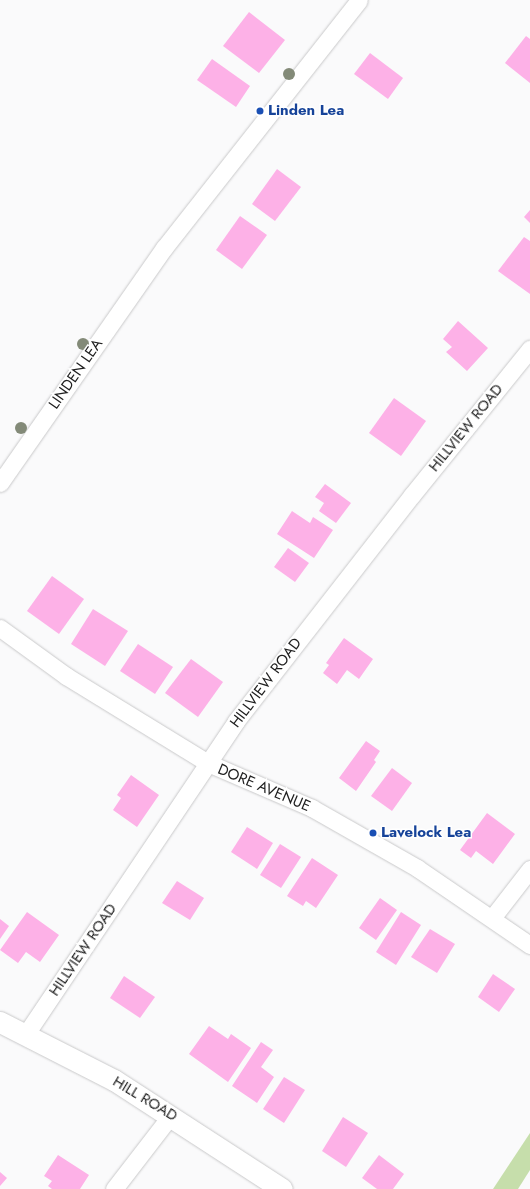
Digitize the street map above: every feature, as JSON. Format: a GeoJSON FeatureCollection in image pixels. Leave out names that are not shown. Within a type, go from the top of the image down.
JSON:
{"type":"FeatureCollection","features":[{"type":"Feature","properties":{"kind":"street","name":"LINDEN LEA"},"geometry":{"type":"LineString","coordinates":[[0,483],[164,248],[359,0]]}},
{"type":"Feature","properties":{"kind":"street","name":"HILLVIEW ROAD"},"geometry":{"type":"LineString","coordinates":[[26,1034],[241,714],[412,495],[530,349]]}},
{"type":"Feature","properties":{"kind":"street","name":"DORE AVENUE"},"geometry":{"type":"LineString","coordinates":[[0,628],[66,676],[208,763],[312,808],[417,868],[492,918],[530,946]]}},
{"type":"Feature","properties":{"kind":"street"},"geometry":{"type":"LineString","coordinates":[[492,918],[530,869]]}},
{"type":"Feature","properties":{"kind":"street","name":"HILL ROAD"},"geometry":{"type":"LineString","coordinates":[[0,1022],[114,1080],[282,1189]]}},
{"type":"Feature","properties":{"kind":"street"},"geometry":{"type":"LineString","coordinates":[[114,1189],[170,1115]]}},
{"type":"Feature","properties":{"kind":"green space"},"geometry":{"type":"Polygon","coordinates":[[[530,1133],[530,1170],[518,1189],[493,1189],[530,1133]]]}},
{"type":"Feature","properties":{"kind":"building"},"geometry":{"type":"Polygon","coordinates":[[[249,12],[285,40],[259,73],[223,46],[249,12]]]}},
{"type":"Feature","properties":{"kind":"building"},"geometry":{"type":"Polygon","coordinates":[[[526,36],[530,39],[530,83],[505,63],[526,36]]]}},
{"type":"Feature","properties":{"kind":"building"},"geometry":{"type":"Polygon","coordinates":[[[370,53],[403,78],[388,99],[354,74],[370,53]]]}},
{"type":"Feature","properties":{"kind":"building"},"geometry":{"type":"Polygon","coordinates":[[[212,59],[250,86],[236,107],[197,80],[212,59]]]}},
{"type":"Feature","properties":{"kind":"building"},"geometry":{"type":"Polygon","coordinates":[[[277,169],[301,187],[275,221],[252,204],[277,169]]]}},
{"type":"Feature","properties":{"kind":"building"},"geometry":{"type":"Polygon","coordinates":[[[530,210],[530,223],[524,217],[530,210]]]}},
{"type":"Feature","properties":{"kind":"building"},"geometry":{"type":"Polygon","coordinates":[[[240,216],[267,235],[242,269],[216,250],[240,216]]]}},
{"type":"Feature","properties":{"kind":"building"},"geometry":{"type":"Polygon","coordinates":[[[524,237],[530,241],[530,294],[498,271],[524,237]]]}},
{"type":"Feature","properties":{"kind":"building"},"geometry":{"type":"Polygon","coordinates":[[[458,321],[488,348],[467,371],[446,352],[452,347],[443,339],[458,321]]]}},
{"type":"Feature","properties":{"kind":"building"},"geometry":{"type":"Polygon","coordinates":[[[394,398],[426,421],[401,456],[369,433],[394,398]]]}},
{"type":"Feature","properties":{"kind":"building"},"geometry":{"type":"Polygon","coordinates":[[[325,484],[351,503],[336,523],[319,511],[324,503],[315,497],[325,484]]]}},
{"type":"Feature","properties":{"kind":"building"},"geometry":{"type":"Polygon","coordinates":[[[292,511],[310,523],[313,517],[333,530],[314,558],[277,534],[292,511]]]}},
{"type":"Feature","properties":{"kind":"building"},"geometry":{"type":"Polygon","coordinates":[[[288,548],[309,563],[295,582],[274,567],[288,548]]]}},
{"type":"Feature","properties":{"kind":"building"},"geometry":{"type":"Polygon","coordinates":[[[52,576],[84,599],[59,634],[27,611],[52,576]]]}},
{"type":"Feature","properties":{"kind":"building"},"geometry":{"type":"Polygon","coordinates":[[[93,609],[128,631],[105,666],[71,644],[93,609]]]}},
{"type":"Feature","properties":{"kind":"building"},"geometry":{"type":"Polygon","coordinates":[[[344,638],[373,659],[359,679],[347,670],[337,684],[323,673],[329,665],[326,663],[344,638]]]}},
{"type":"Feature","properties":{"kind":"building"},"geometry":{"type":"Polygon","coordinates":[[[138,644],[173,667],[155,694],[120,671],[138,644]]]}},
{"type":"Feature","properties":{"kind":"building"},"geometry":{"type":"Polygon","coordinates":[[[191,659],[223,682],[198,717],[165,693],[191,659]]]}},
{"type":"Feature","properties":{"kind":"building"},"geometry":{"type":"Polygon","coordinates":[[[366,741],[380,751],[374,760],[376,762],[356,791],[339,778],[366,741]]]}},
{"type":"Feature","properties":{"kind":"building"},"geometry":{"type":"Polygon","coordinates":[[[392,768],[412,783],[392,811],[371,796],[392,768]]]}},
{"type":"Feature","properties":{"kind":"building"},"geometry":{"type":"Polygon","coordinates":[[[131,775],[159,795],[137,827],[113,810],[121,798],[117,795],[131,775]]]}},
{"type":"Feature","properties":{"kind":"building"},"geometry":{"type":"Polygon","coordinates":[[[487,813],[515,834],[493,864],[476,851],[471,858],[460,850],[487,813]]]}},
{"type":"Feature","properties":{"kind":"building"},"geometry":{"type":"Polygon","coordinates":[[[247,827],[273,843],[257,869],[231,852],[247,827]]]}},
{"type":"Feature","properties":{"kind":"building"},"geometry":{"type":"Polygon","coordinates":[[[280,844],[301,857],[281,888],[260,875],[280,844]]]}},
{"type":"Feature","properties":{"kind":"building"},"geometry":{"type":"Polygon","coordinates":[[[312,858],[338,875],[316,908],[306,901],[303,906],[287,896],[312,858]]]}},
{"type":"Feature","properties":{"kind":"building"},"geometry":{"type":"Polygon","coordinates":[[[177,881],[204,898],[190,920],[162,903],[177,881]]]}},
{"type":"Feature","properties":{"kind":"building"},"geometry":{"type":"Polygon","coordinates":[[[380,898],[397,910],[376,940],[359,928],[380,898]]]}},
{"type":"Feature","properties":{"kind":"building"},"geometry":{"type":"Polygon","coordinates":[[[27,912],[59,935],[40,962],[26,952],[18,963],[0,950],[27,912]]]}},
{"type":"Feature","properties":{"kind":"building"},"geometry":{"type":"Polygon","coordinates":[[[401,912],[421,925],[396,965],[376,952],[401,912]]]}},
{"type":"Feature","properties":{"kind":"building"},"geometry":{"type":"Polygon","coordinates":[[[0,919],[9,926],[0,939],[0,919]]]}},
{"type":"Feature","properties":{"kind":"building"},"geometry":{"type":"Polygon","coordinates":[[[430,929],[455,944],[437,973],[411,957],[430,929]]]}},
{"type":"Feature","properties":{"kind":"building"},"geometry":{"type":"Polygon","coordinates":[[[493,974],[515,989],[499,1012],[478,997],[493,974]]]}},
{"type":"Feature","properties":{"kind":"building"},"geometry":{"type":"Polygon","coordinates":[[[124,976],[155,997],[140,1018],[110,998],[124,976]]]}},
{"type":"Feature","properties":{"kind":"building"},"geometry":{"type":"Polygon","coordinates":[[[209,1026],[228,1039],[231,1034],[251,1048],[228,1082],[189,1054],[209,1026]]]}},
{"type":"Feature","properties":{"kind":"building"},"geometry":{"type":"Polygon","coordinates":[[[261,1042],[273,1050],[261,1067],[274,1077],[257,1103],[232,1086],[261,1042]]]}},
{"type":"Feature","properties":{"kind":"building"},"geometry":{"type":"Polygon","coordinates":[[[284,1077],[305,1090],[284,1123],[263,1109],[284,1077]]]}},
{"type":"Feature","properties":{"kind":"building"},"geometry":{"type":"Polygon","coordinates":[[[343,1117],[368,1133],[346,1167],[322,1151],[343,1117]]]}},
{"type":"Feature","properties":{"kind":"building"},"geometry":{"type":"Polygon","coordinates":[[[58,1155],[89,1175],[80,1189],[52,1189],[48,1186],[52,1181],[44,1176],[58,1155]]]}},
{"type":"Feature","properties":{"kind":"building"},"geometry":{"type":"Polygon","coordinates":[[[379,1155],[404,1174],[393,1189],[377,1189],[362,1178],[379,1155]]]}},
{"type":"Feature","properties":{"kind":"building"},"geometry":{"type":"Polygon","coordinates":[[[0,1172],[7,1178],[0,1186],[0,1172]]]}},
{"type":"Feature","properties":{"kind":"place","name":"Linden Lea"},"geometry":{"type":"Point","coordinates":[260,111]}},
{"type":"Feature","properties":{"kind":"place","name":"Lavelock Lea"},"geometry":{"type":"Point","coordinates":[373,833]}}]}
